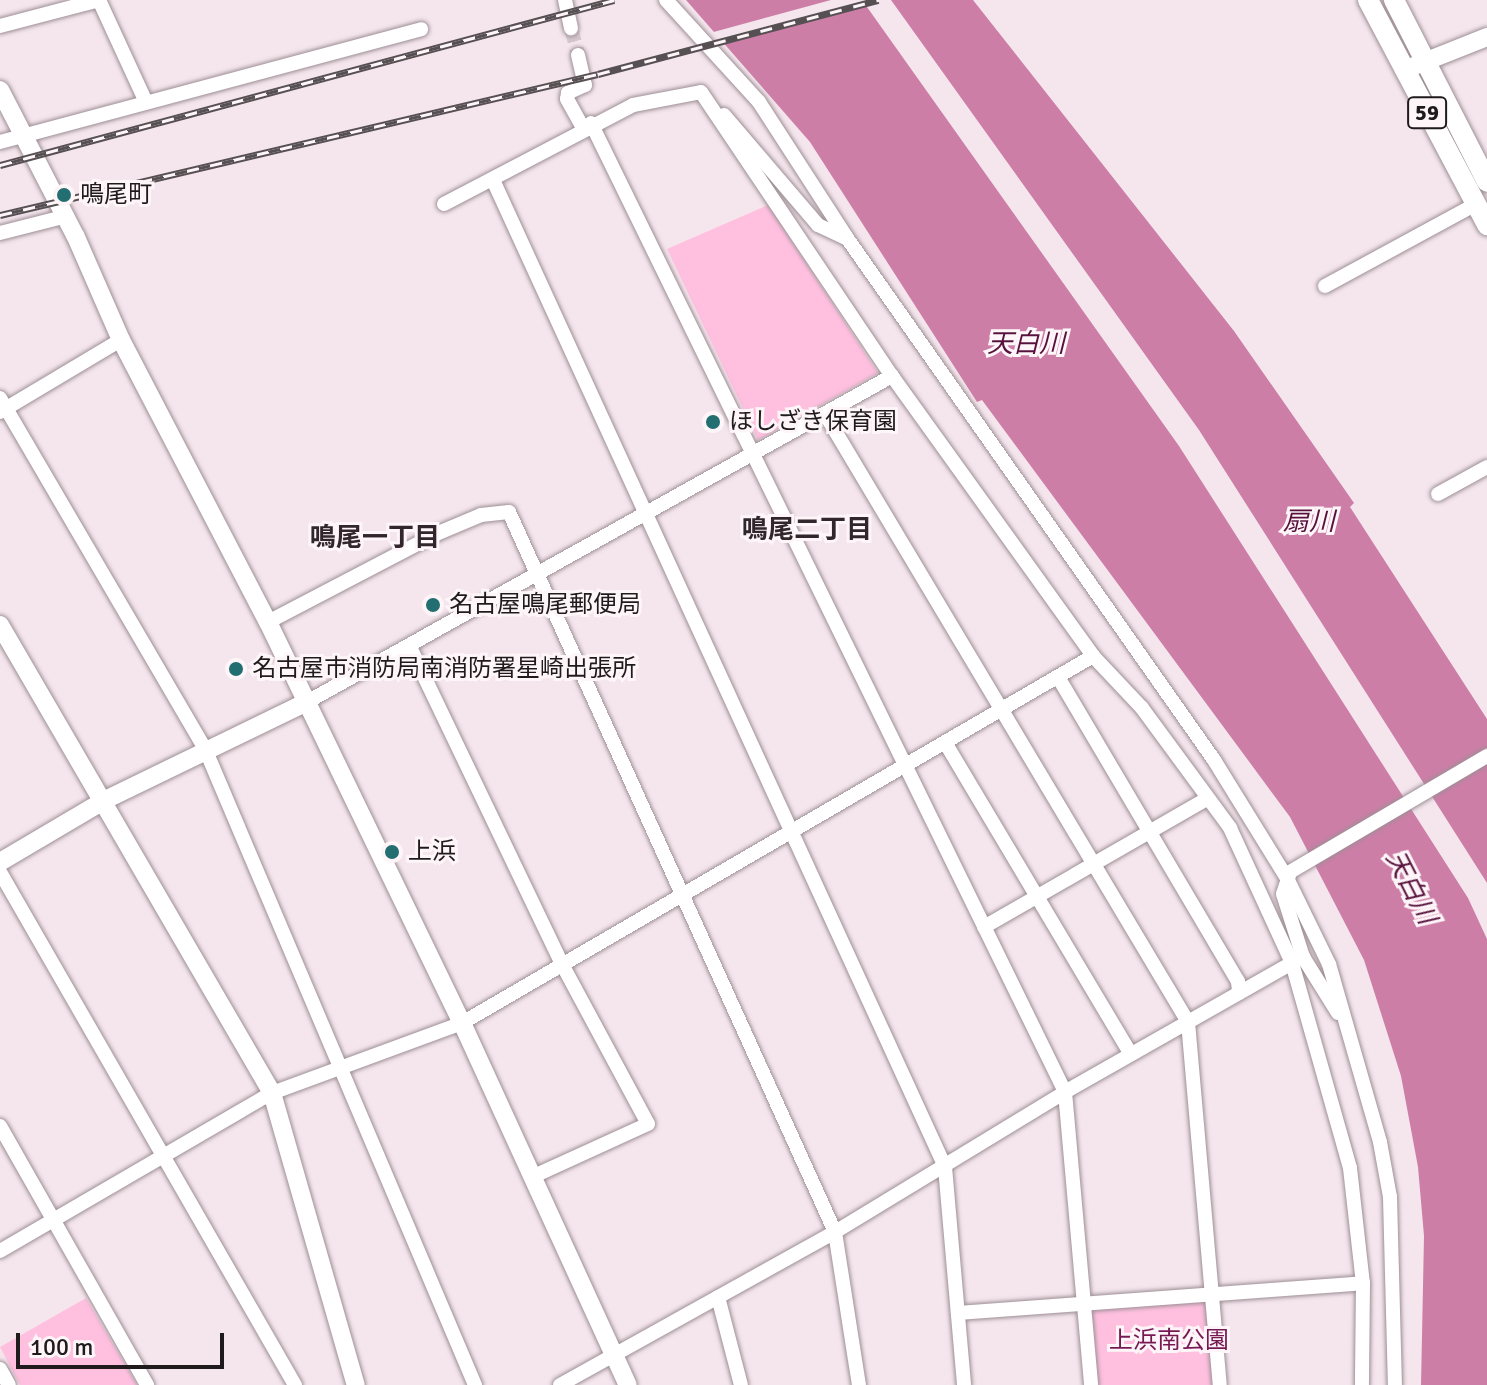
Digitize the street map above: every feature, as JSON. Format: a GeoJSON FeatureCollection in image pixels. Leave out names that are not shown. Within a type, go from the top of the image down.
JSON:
{"type":"FeatureCollection","features":[{"type":"Feature","properties":{"kind":"main road","name":"59"},"geometry":{"type":"LineString","coordinates":[[1368,0],[1487,225]]}},
{"type":"Feature","properties":{"kind":"main road","name":"59"},"geometry":{"type":"LineString","coordinates":[[1394,0],[1487,182]]}},
{"type":"Feature","properties":{"kind":"street"},"geometry":{"type":"LineString","coordinates":[[0,26],[99,0],[146,102]]}},
{"type":"Feature","properties":{"kind":"street"},"geometry":{"type":"LineString","coordinates":[[565,0],[571,28]]}},
{"type":"Feature","properties":{"kind":"street"},"geometry":{"type":"LineString","coordinates":[[666,0],[759,102],[847,238],[1214,760],[1289,875],[1329,964],[1349,1030],[1390,1197],[1395,1385]]}},
{"type":"Feature","properties":{"kind":"street"},"geometry":{"type":"LineString","coordinates":[[0,142],[421,29]]}},
{"type":"Feature","properties":{"kind":"street"},"geometry":{"type":"LineString","coordinates":[[1404,70],[1487,37]]}},
{"type":"Feature","properties":{"kind":"street"},"geometry":{"type":"LineString","coordinates":[[578,55],[585,85],[568,93],[567,99],[587,126],[1065,1092],[1091,1385]]}},
{"type":"Feature","properties":{"kind":"street"},"geometry":{"type":"LineString","coordinates":[[0,90],[121,340],[307,702],[534,1176],[617,1353],[628,1385]]}},
{"type":"Feature","properties":{"kind":"street"},"geometry":{"type":"LineString","coordinates":[[701,92],[755,147],[818,225],[847,238]]}},
{"type":"Feature","properties":{"kind":"street"},"geometry":{"type":"LineString","coordinates":[[444,204],[587,126],[633,105],[701,92]]}},
{"type":"Feature","properties":{"kind":"street"},"geometry":{"type":"LineString","coordinates":[[701,92],[892,376],[1093,656],[1142,708],[1230,828],[1297,960],[1349,1030]]}},
{"type":"Feature","properties":{"kind":"street"},"geometry":{"type":"LineString","coordinates":[[493,180],[794,831],[945,1167],[964,1385]]}},
{"type":"Feature","properties":{"kind":"street"},"geometry":{"type":"LineString","coordinates":[[1325,286],[1476,204]]}},
{"type":"Feature","properties":{"kind":"street"},"geometry":{"type":"LineString","coordinates":[[0,233],[63,217]]}},
{"type":"Feature","properties":{"kind":"street"},"geometry":{"type":"LineString","coordinates":[[121,340],[2,406],[206,751],[344,1069],[475,1385]]}},
{"type":"Feature","properties":{"kind":"street"},"geometry":{"type":"LineString","coordinates":[[0,862],[103,801],[411,649],[539,573],[892,376]]}},
{"type":"Feature","properties":{"kind":"street"},"geometry":{"type":"LineString","coordinates":[[825,414],[1188,1022],[1220,1385]]}},
{"type":"Feature","properties":{"kind":"street"},"geometry":{"type":"LineString","coordinates":[[1438,494],[1487,467]]}},
{"type":"Feature","properties":{"kind":"street"},"geometry":{"type":"LineString","coordinates":[[268,622],[481,515],[509,512],[686,895],[835,1232],[859,1385]]}},
{"type":"Feature","properties":{"kind":"street"},"geometry":{"type":"LineString","coordinates":[[0,625],[272,1093],[356,1385]]}},
{"type":"Feature","properties":{"kind":"street"},"geometry":{"type":"LineString","coordinates":[[411,649],[563,966],[648,1124],[534,1176]]}},
{"type":"Feature","properties":{"kind":"street"},"geometry":{"type":"LineString","coordinates":[[0,1251],[53,1216],[272,1093],[462,1023],[1001,713],[1093,656]]}},
{"type":"Feature","properties":{"kind":"street"},"geometry":{"type":"LineString","coordinates":[[1058,677],[1238,981],[1239,993]]}},
{"type":"Feature","properties":{"kind":"street"},"geometry":{"type":"LineString","coordinates":[[946,744],[1131,1054]]}},
{"type":"Feature","properties":{"kind":"street"},"geometry":{"type":"LineString","coordinates":[[1362,1385],[1363,1283],[1350,1168],[1283,894],[1289,875],[1487,756]]}},
{"type":"Feature","properties":{"kind":"street"},"geometry":{"type":"LineString","coordinates":[[984,927],[1208,798]]}},
{"type":"Feature","properties":{"kind":"street"},"geometry":{"type":"LineString","coordinates":[[0,872],[295,1385]]}},
{"type":"Feature","properties":{"kind":"street"},"geometry":{"type":"LineString","coordinates":[[560,1385],[835,1232],[1065,1092],[1297,960]]}},
{"type":"Feature","properties":{"kind":"street"},"geometry":{"type":"LineString","coordinates":[[0,1126],[147,1385]]}},
{"type":"Feature","properties":{"kind":"street"},"geometry":{"type":"LineString","coordinates":[[958,1313],[1363,1283]]}},
{"type":"Feature","properties":{"kind":"street"},"geometry":{"type":"LineString","coordinates":[[718,1297],[741,1385]]}},
{"type":"Feature","properties":{"kind":"street"},"geometry":{"type":"LineString","coordinates":[[0,1369],[9,1385]]}},
{"type":"Feature","properties":{"kind":"green space"},"geometry":{"type":"Polygon","coordinates":[[[768,205],[878,373],[758,440],[667,249],[768,205]]]}},
{"type":"Feature","properties":{"kind":"green space","name":"上浜南公園"},"geometry":{"type":"Polygon","coordinates":[[[1211,1296],[1216,1385],[1092,1385],[1088,1302],[1211,1296]]]}},
{"type":"Feature","properties":{"kind":"green space"},"geometry":{"type":"Polygon","coordinates":[[[86,1298],[137,1385],[20,1385],[0,1347],[86,1298]]]}},
{"type":"Feature","properties":{"kind":"water","name":"天白川"},"geometry":{"type":"Polygon","coordinates":[[[686,0],[862,0],[1179,446],[1468,898],[1487,939],[1487,1385],[1421,1385],[1424,1236],[1418,1167],[1401,1076],[1364,960],[1290,817],[982,400],[977,402],[810,142],[686,0]]]}},
{"type":"Feature","properties":{"kind":"water","name":"扇川"},"geometry":{"type":"Polygon","coordinates":[[[891,0],[973,0],[1234,331],[1354,503],[1350,507],[1487,719],[1487,883],[1199,430],[891,0]]]}},
{"type":"Feature","properties":{"kind":"pier"},"geometry":{"type":"Polygon","coordinates":[[[831,0],[867,0],[871,5],[720,45],[710,33],[831,0]]]}},
{"type":"Feature","properties":{"kind":"tunnel"},"geometry":{"type":"LineString","coordinates":[[571,28],[578,55]]}},
{"type":"Feature","properties":{"kind":"railway"},"geometry":{"type":"LineString","coordinates":[[0,165],[614,0]]}},
{"type":"Feature","properties":{"kind":"railway"},"geometry":{"type":"LineString","coordinates":[[0,215],[598,74],[878,0]]}},
{"type":"Feature","properties":{"kind":"place","name":"鳴尾町"},"geometry":{"type":"Point","coordinates":[64,195]}},
{"type":"Feature","properties":{"kind":"place","name":"ほしざき保育園"},"geometry":{"type":"Point","coordinates":[713,422]}},
{"type":"Feature","properties":{"kind":"place","name":"名古屋鳴尾郵便局"},"geometry":{"type":"Point","coordinates":[433,605]}},
{"type":"Feature","properties":{"kind":"place","name":"名古屋市消防局南消防署星崎出張所"},"geometry":{"type":"Point","coordinates":[236,669]}},
{"type":"Feature","properties":{"kind":"place","name":"上浜"},"geometry":{"type":"Point","coordinates":[392,852]}},
{"type":"Feature","properties":{"kind":"district","name":"鳴尾二丁目"},"geometry":{"type":"Point","coordinates":[807,531]}},
{"type":"Feature","properties":{"kind":"district","name":"鳴尾一丁目"},"geometry":{"type":"Point","coordinates":[375,539]}}]}
